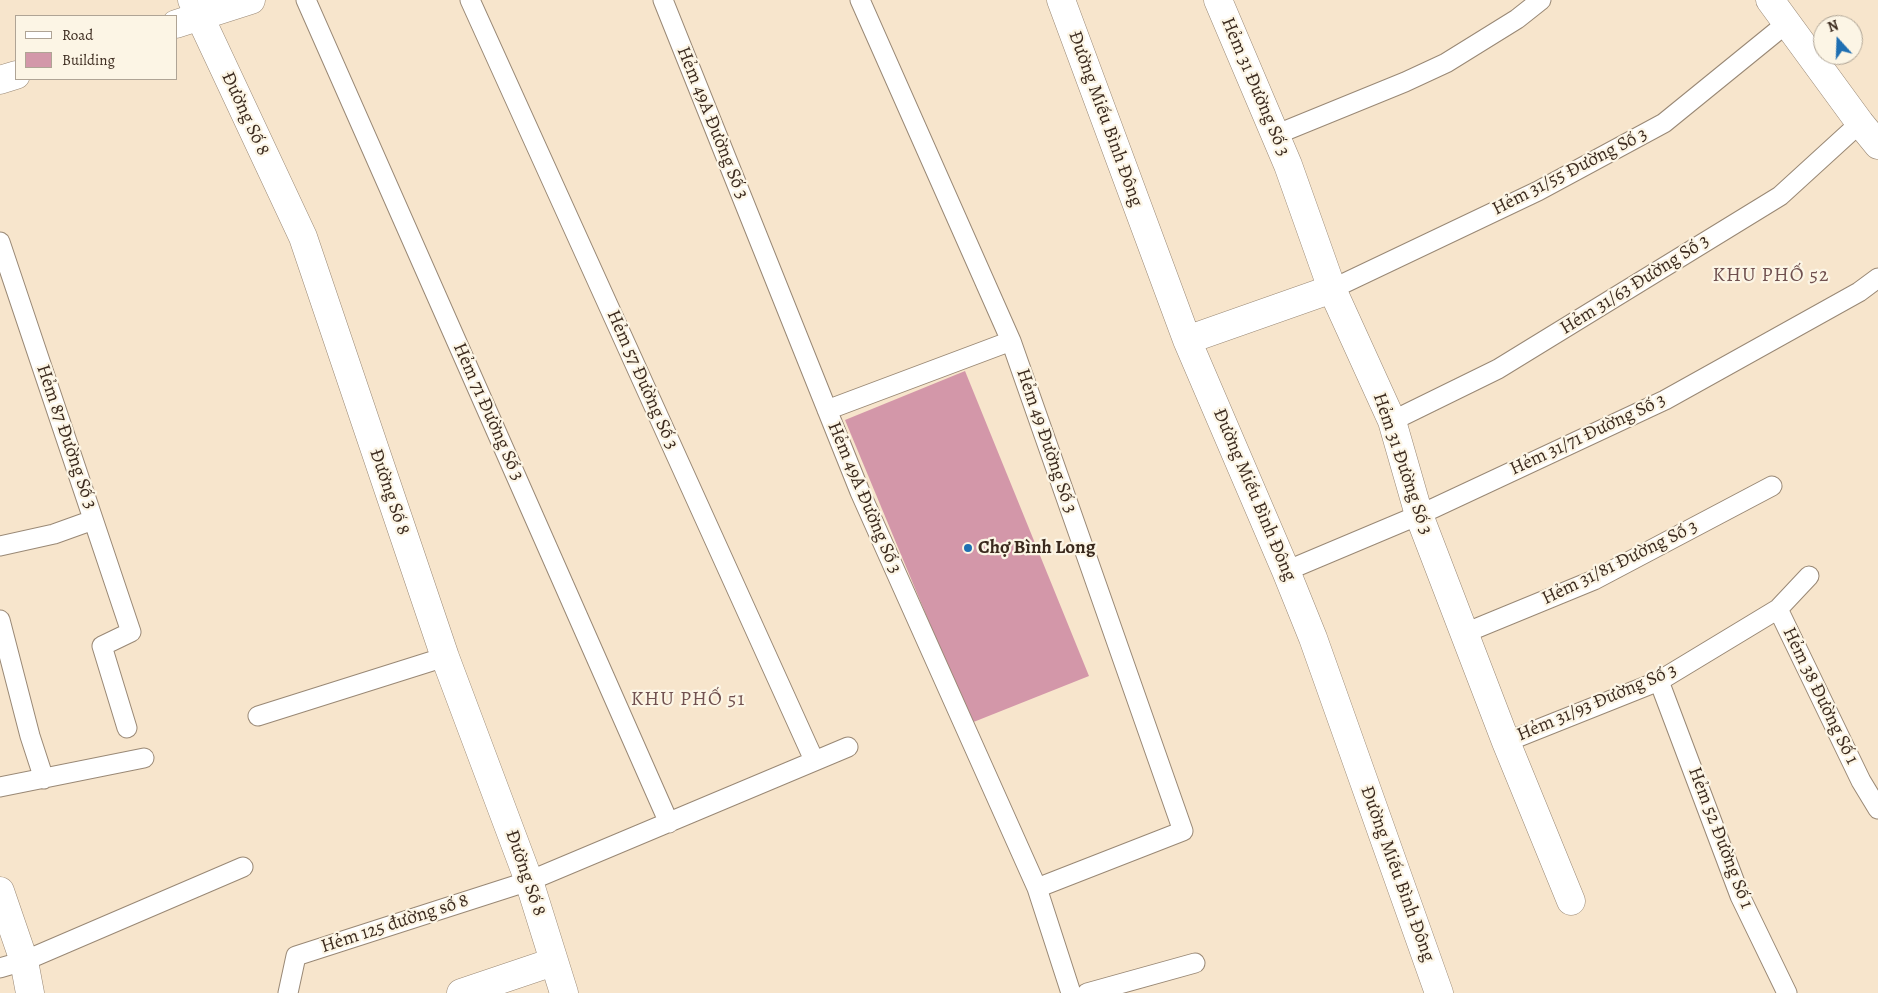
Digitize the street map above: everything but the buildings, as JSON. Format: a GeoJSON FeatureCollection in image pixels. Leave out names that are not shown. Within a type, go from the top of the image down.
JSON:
{"type":"FeatureCollection","features":[{"type":"Feature","properties":{"kind":"street"},"geometry":{"type":"LineString","coordinates":[[189,13],[251,0]]}},
{"type":"Feature","properties":{"kind":"street","name":"Đường Miếu Bình Đông"},"geometry":{"type":"LineString","coordinates":[[1061,0],[1187,340],[1313,638],[1439,993]]}},
{"type":"Feature","properties":{"kind":"street","name":"Hẻm 31 Đường Số 3"},"geometry":{"type":"LineString","coordinates":[[1218,0],[1288,164],[1332,289],[1392,421],[1419,515],[1466,633],[1506,742],[1572,901]]}},
{"type":"Feature","properties":{"kind":"street"},"geometry":{"type":"LineString","coordinates":[[1770,0],[1878,145]]}},
{"type":"Feature","properties":{"kind":"street","name":"Đường Số 8"},"geometry":{"type":"LineString","coordinates":[[189,13],[303,236],[445,656],[529,881],[564,993]]}},
{"type":"Feature","properties":{"kind":"street"},"geometry":{"type":"LineString","coordinates":[[0,80],[15,75]]}},
{"type":"Feature","properties":{"kind":"street"},"geometry":{"type":"LineString","coordinates":[[1187,340],[1332,289]]}},
{"type":"Feature","properties":{"kind":"street"},"geometry":{"type":"LineString","coordinates":[[0,891],[12,965],[30,993]]}},
{"type":"Feature","properties":{"kind":"street"},"geometry":{"type":"LineString","coordinates":[[461,993],[553,962]]}},
{"type":"Feature","properties":{"kind":"lane","name":"Hẻm 71 Đường Số 3"},"geometry":{"type":"LineString","coordinates":[[306,0],[669,823]]}},
{"type":"Feature","properties":{"kind":"lane","name":"Hẻm 57 Đường Số 3"},"geometry":{"type":"LineString","coordinates":[[470,0],[814,760]]}},
{"type":"Feature","properties":{"kind":"lane","name":"Hẻm 49A Đường Số 3"},"geometry":{"type":"LineString","coordinates":[[663,0],[860,492],[1037,888],[1071,993]]}},
{"type":"Feature","properties":{"kind":"lane","name":"Hẻm 49 Đường Số 3"},"geometry":{"type":"LineString","coordinates":[[860,0],[1011,341],[1183,831],[1037,888]]}},
{"type":"Feature","properties":{"kind":"lane"},"geometry":{"type":"LineString","coordinates":[[1275,135],[1405,82],[1446,63],[1517,20],[1541,0]]}},
{"type":"Feature","properties":{"kind":"lane","name":"Hẻm 31/55 Đường Số 3"},"geometry":{"type":"LineString","coordinates":[[1332,289],[1538,191],[1664,124],[1787,23]]}},
{"type":"Feature","properties":{"kind":"lane","name":"Hẻm 31/63 Đường Số 3"},"geometry":{"type":"LineString","coordinates":[[1392,421],[1498,369],[1780,196],[1860,123]]}},
{"type":"Feature","properties":{"kind":"lane","name":"Hẻm 87 Đường Số 3"},"geometry":{"type":"LineString","coordinates":[[0,242],[131,632],[102,646],[127,728]]}},
{"type":"Feature","properties":{"kind":"lane","name":"Hẻm 31/71 Đường Số 3"},"geometry":{"type":"LineString","coordinates":[[1286,571],[1419,515],[1665,400],[1859,292],[1878,278]]}},
{"type":"Feature","properties":{"kind":"lane"},"geometry":{"type":"LineString","coordinates":[[827,410],[1011,341]]}},
{"type":"Feature","properties":{"kind":"lane","name":"Hẻm 31/81 Đường Số 3"},"geometry":{"type":"LineString","coordinates":[[1466,633],[1594,580],[1772,486]]}},
{"type":"Feature","properties":{"kind":"lane"},"geometry":{"type":"LineString","coordinates":[[0,546],[54,534],[93,520]]}},
{"type":"Feature","properties":{"kind":"lane","name":"Hẻm 31/93 Đường Số 3"},"geometry":{"type":"LineString","coordinates":[[1506,742],[1659,680],[1778,609],[1809,576]]}},
{"type":"Feature","properties":{"kind":"lane","name":"Hẻm 38 Đường Số 1"},"geometry":{"type":"LineString","coordinates":[[1778,609],[1861,781],[1878,809]]}},
{"type":"Feature","properties":{"kind":"lane"},"geometry":{"type":"LineString","coordinates":[[0,620],[30,736],[44,779]]}},
{"type":"Feature","properties":{"kind":"lane"},"geometry":{"type":"LineString","coordinates":[[258,716],[445,656]]}},
{"type":"Feature","properties":{"kind":"lane","name":"Hẻm 52 Đường Số 1"},"geometry":{"type":"LineString","coordinates":[[1659,680],[1740,896],[1787,993]]}},
{"type":"Feature","properties":{"kind":"lane"},"geometry":{"type":"LineString","coordinates":[[529,881],[848,747]]}},
{"type":"Feature","properties":{"kind":"lane"},"geometry":{"type":"LineString","coordinates":[[0,787],[144,758]]}},
{"type":"Feature","properties":{"kind":"lane"},"geometry":{"type":"LineString","coordinates":[[12,965],[243,866]]}},
{"type":"Feature","properties":{"kind":"lane","name":"Hẻm 125 đường số 8"},"geometry":{"type":"LineString","coordinates":[[288,993],[296,956],[529,881]]}},
{"type":"Feature","properties":{"kind":"lane"},"geometry":{"type":"LineString","coordinates":[[1087,993],[1195,963]]}},
{"type":"Feature","properties":{"kind":"place","name":"Chợ Bình Long"},"geometry":{"type":"Point","coordinates":[968,548]}},
{"type":"Feature","properties":{"kind":"district","name":"KHU PHỐ 52"},"geometry":{"type":"Point","coordinates":[1771,276]}},
{"type":"Feature","properties":{"kind":"district","name":"KHU PHỐ 51"},"geometry":{"type":"Point","coordinates":[688,700]}}]}
